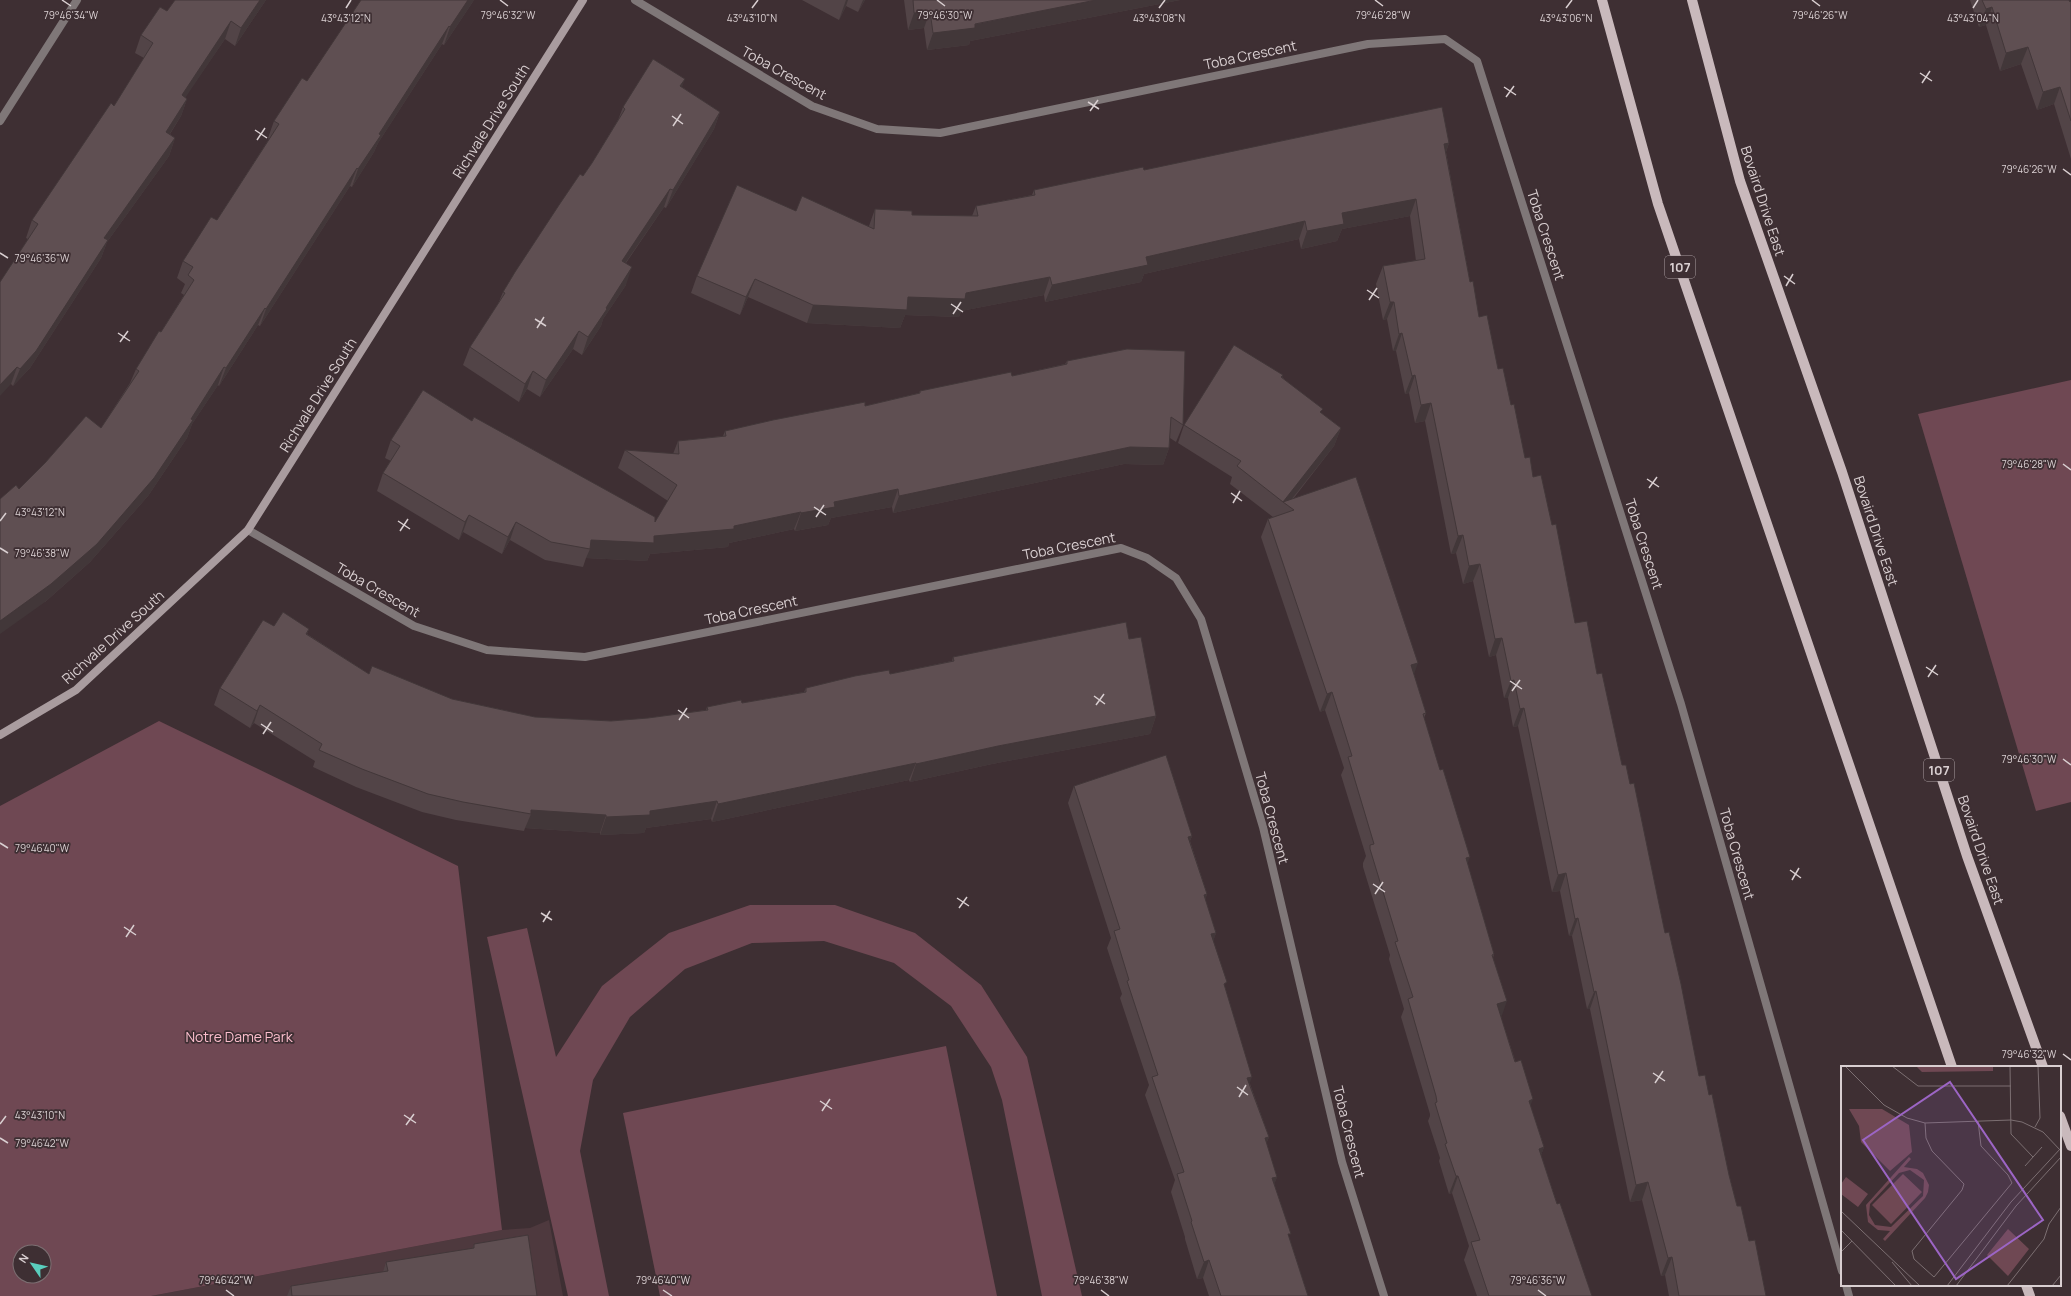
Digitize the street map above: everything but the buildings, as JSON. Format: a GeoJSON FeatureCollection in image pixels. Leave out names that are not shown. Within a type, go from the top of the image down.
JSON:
{"type":"FeatureCollection","features":[{"type":"Feature","properties":{"kind":"main road","name":"107"},"geometry":{"type":"LineString","coordinates":[[1602,0],[1658,204],[1952,1066]]}},
{"type":"Feature","properties":{"kind":"main road","name":"Bovaird Drive East"},"geometry":{"type":"LineString","coordinates":[[1692,0],[1740,182],[1842,472],[1967,856],[2043,1066]]}},
{"type":"Feature","properties":{"kind":"main road"},"geometry":{"type":"LineString","coordinates":[[2061,1119],[2071,1146]]}},
{"type":"Feature","properties":{"kind":"main road"},"geometry":{"type":"LineString","coordinates":[[2026,1286],[2030,1296]]}},
{"type":"Feature","properties":{"kind":"street"},"geometry":{"type":"LineString","coordinates":[[0,121],[77,0]]}},
{"type":"Feature","properties":{"kind":"street","name":"Richvale Drive South"},"geometry":{"type":"LineString","coordinates":[[0,735],[76,690],[248,530],[583,0]]}},
{"type":"Feature","properties":{"kind":"street","name":"Toba Crescent"},"geometry":{"type":"LineString","coordinates":[[635,0],[812,106],[877,129],[940,133],[1368,44],[1445,39],[1477,61],[1681,704],[1841,1267]]}},
{"type":"Feature","properties":{"kind":"street","name":"Toba Crescent"},"geometry":{"type":"LineString","coordinates":[[248,530],[414,626],[487,650],[585,657],[1121,548],[1147,558],[1176,578],[1201,619],[1263,828],[1342,1162],[1384,1296]]}},
{"type":"Feature","properties":{"kind":"street"},"geometry":{"type":"LineString","coordinates":[[1846,1286],[1849,1296]]}},
{"type":"Feature","properties":{"kind":"shaded area"},"geometry":{"type":"Polygon","coordinates":[[[549,1220],[563,1296],[151,1296],[502,1230],[530,1228],[549,1220]]]}},
{"type":"Feature","properties":{"kind":"green space"},"geometry":{"type":"Polygon","coordinates":[[[2071,380],[2071,802],[2036,811],[1918,414],[2071,380]]]}},
{"type":"Feature","properties":{"kind":"green space","name":"Notre Dame Park"},"geometry":{"type":"Polygon","coordinates":[[[159,721],[458,866],[502,1230],[151,1296],[0,1296],[0,806],[159,721]]]}},
{"type":"Feature","properties":{"kind":"green space"},"geometry":{"type":"Polygon","coordinates":[[[750,905],[835,905],[915,933],[981,985],[1027,1057],[1082,1296],[1042,1296],[1002,1100],[991,1067],[951,1006],[894,963],[824,941],[752,943],[685,969],[630,1017],[593,1080],[580,1151],[609,1296],[568,1296],[487,937],[527,928],[556,1057],[602,986],[669,933],[750,905]]]}},
{"type":"Feature","properties":{"kind":"green space"},"geometry":{"type":"Polygon","coordinates":[[[946,1046],[997,1296],[660,1296],[623,1113],[946,1046]]]}}]}
